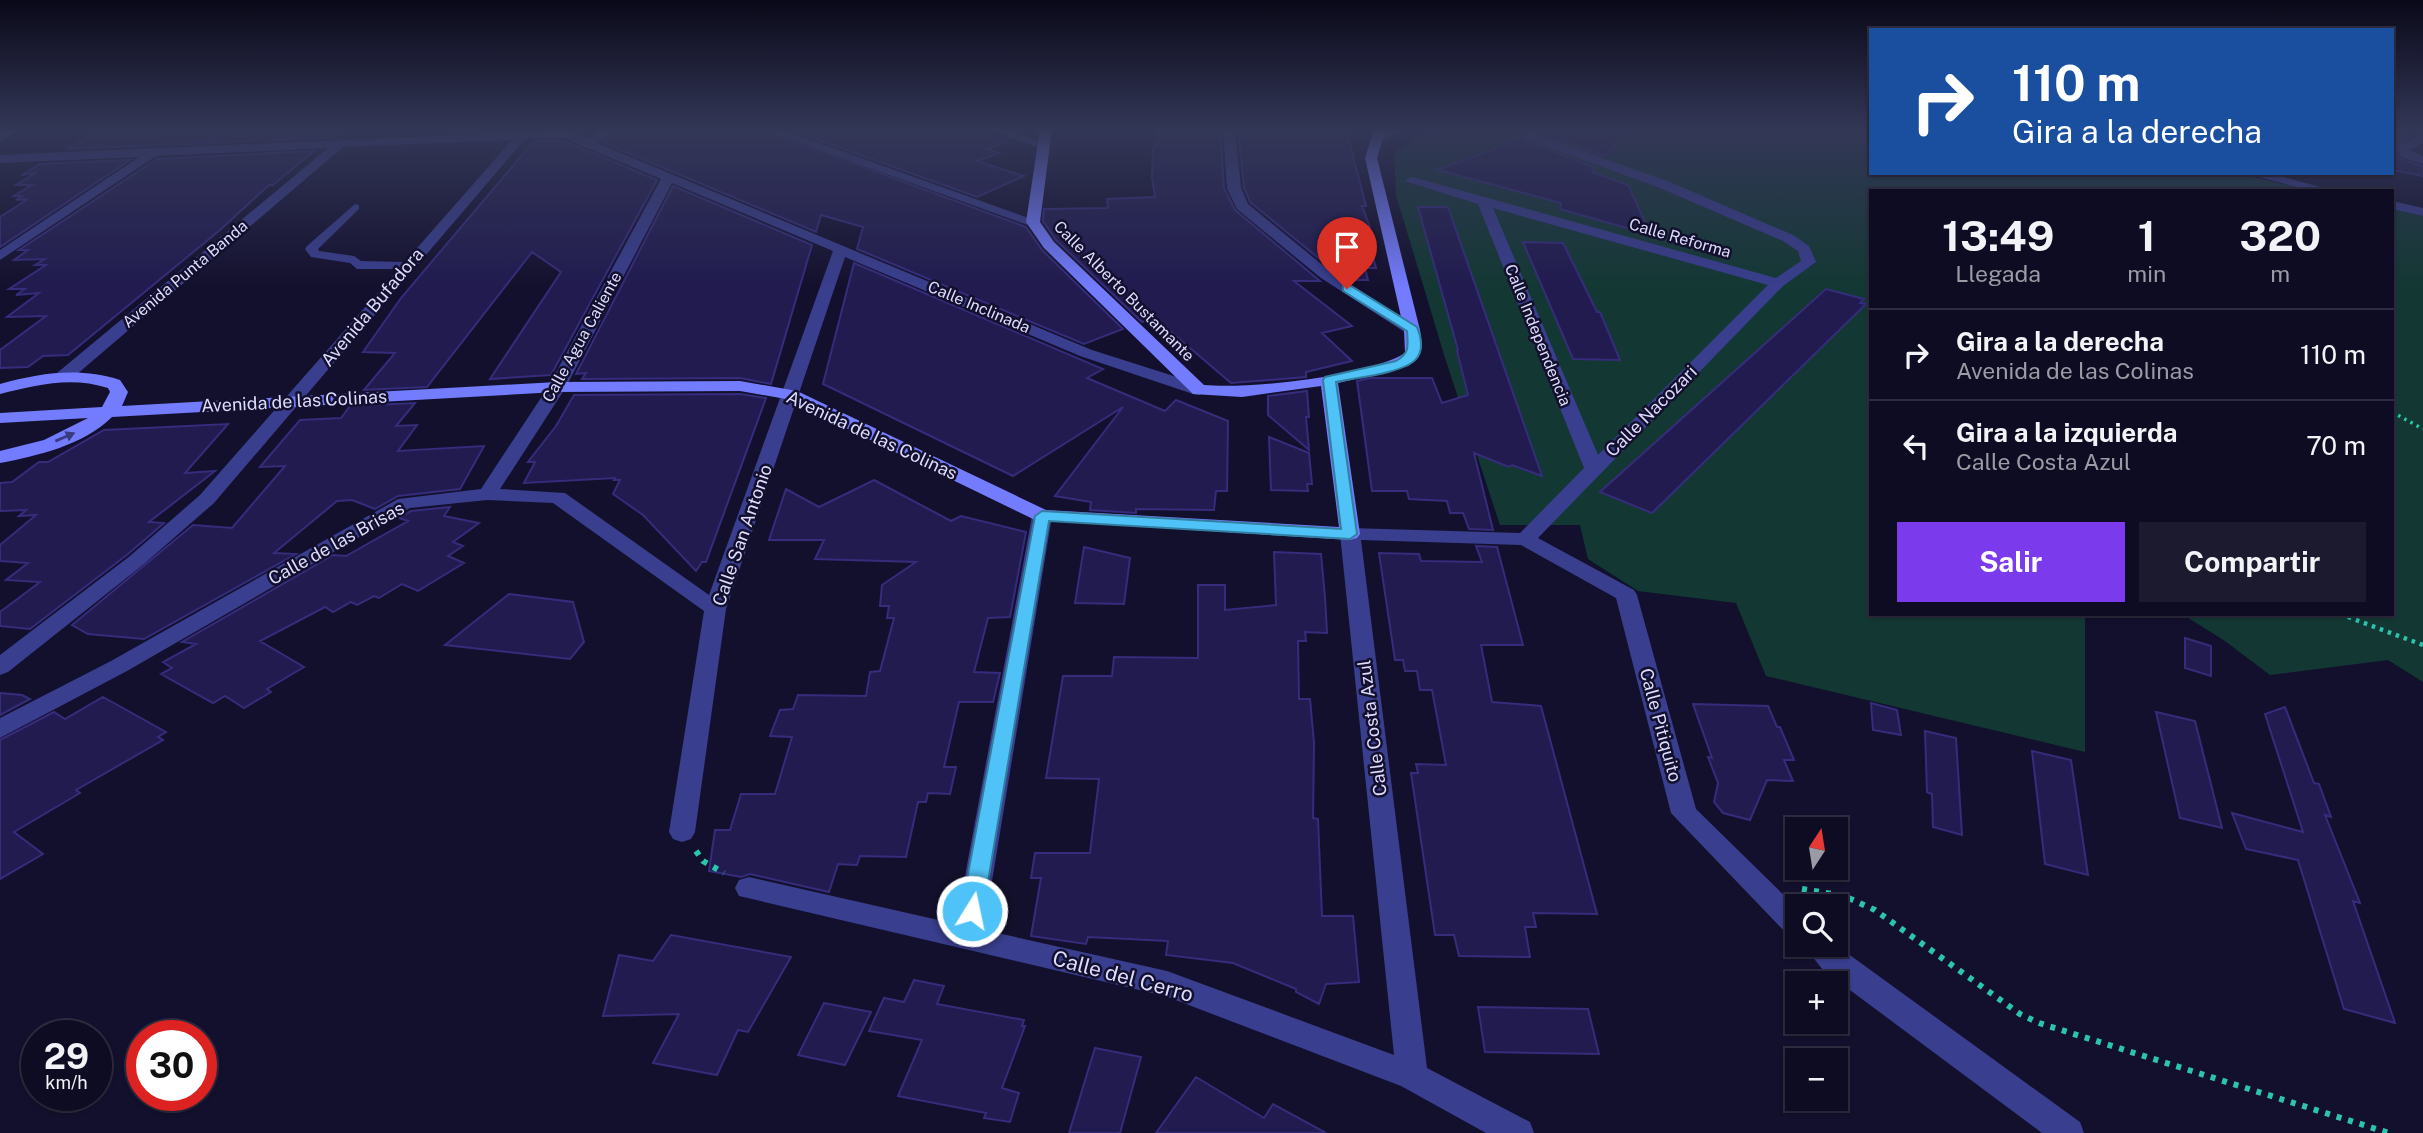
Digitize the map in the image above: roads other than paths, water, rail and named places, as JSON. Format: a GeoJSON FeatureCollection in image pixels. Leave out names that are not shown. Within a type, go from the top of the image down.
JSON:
{"type":"FeatureCollection","features":[{"type":"Feature","properties":{"kind":"street"},"geometry":{"type":"LineString","coordinates":[[0,256],[110,182]]}},
{"type":"Feature","properties":{"kind":"street","name":"Avenida Punta Banda"},"geometry":{"type":"LineString","coordinates":[[63,377],[295,182]]}},
{"type":"Feature","properties":{"kind":"street","name":"Avenida Bufadora"},"geometry":{"type":"LineString","coordinates":[[0,667],[138,560],[207,499],[481,182]]}},
{"type":"Feature","properties":{"kind":"street","name":"Calle Agua Caliente"},"geometry":{"type":"LineString","coordinates":[[487,494],[557,387],[666,182]]}},
{"type":"Feature","properties":{"kind":"street","name":"Calle Inclinada"},"geometry":{"type":"LineString","coordinates":[[683,182],[1086,353],[1199,390],[1239,392],[1329,380],[1400,364],[1411,358],[1415,349],[1412,330]]}},
{"type":"Feature","properties":{"kind":"street"},"geometry":{"type":"LineString","coordinates":[[919,182],[1033,222]]}},
{"type":"Feature","properties":{"kind":"street","name":"Calle Alberto Bustamante"},"geometry":{"type":"LineString","coordinates":[[1039,182],[1033,222],[1049,245],[1199,390]]}},
{"type":"Feature","properties":{"kind":"street"},"geometry":{"type":"LineString","coordinates":[[1233,182],[1241,206],[1326,275],[1412,330]]}},
{"type":"Feature","properties":{"kind":"street"},"geometry":{"type":"LineString","coordinates":[[1377,182],[1412,330]]}},
{"type":"Feature","properties":{"kind":"street","name":"Calle Reforma"},"geometry":{"type":"LineString","coordinates":[[1414,182],[1777,284]]}},
{"type":"Feature","properties":{"kind":"street","name":"Calle Nacozari"},"geometry":{"type":"LineString","coordinates":[[1525,538],[1777,284],[1809,262],[1804,249],[1788,238],[1654,182]]}},
{"type":"Feature","properties":{"kind":"street"},"geometry":{"type":"LineString","coordinates":[[2289,182],[2320,189]]}},
{"type":"Feature","properties":{"kind":"street","name":"Calle Independencia"},"geometry":{"type":"LineString","coordinates":[[1483,200],[1594,469]]}},
{"type":"Feature","properties":{"kind":"street"},"geometry":{"type":"LineString","coordinates":[[2394,205],[2423,212]]}},
{"type":"Feature","properties":{"kind":"street","name":"Calle San Antonio"},"geometry":{"type":"LineString","coordinates":[[682,832],[715,609],[841,248]]}},
{"type":"Feature","properties":{"kind":"street","name":"Avenida Punta Banda"},"geometry":{"type":"LineString","coordinates":[[0,389],[63,377],[93,378],[114,384],[119,392],[117,401],[108,412]]}},
{"type":"Feature","properties":{"kind":"street","name":"Calle Costa Azul"},"geometry":{"type":"LineString","coordinates":[[1329,380],[1350,534],[1412,1076]]}},
{"type":"Feature","properties":{"kind":"street","name":"Avenida de las Colinas"},"geometry":{"type":"LineString","coordinates":[[0,418],[557,387],[740,386],[791,395],[1042,516],[1350,534],[1525,538]]}},
{"type":"Feature","properties":{"kind":"street"},"geometry":{"type":"LineString","coordinates":[[0,457],[48,445],[84,429],[108,412]]}},
{"type":"Feature","properties":{"kind":"street","name":"Calle de las Brisas"},"geometry":{"type":"LineString","coordinates":[[0,729],[119,666],[405,503],[487,494],[558,497],[715,609]]}},
{"type":"Feature","properties":{"kind":"street"},"geometry":{"type":"LineString","coordinates":[[968,937],[1042,516]]}},
{"type":"Feature","properties":{"kind":"street","name":"Calle Pitiquito"},"geometry":{"type":"LineString","coordinates":[[1525,538],[1626,595],[1684,813],[1785,914]]}},
{"type":"Feature","properties":{"kind":"street","name":"Calle del Cerro"},"geometry":{"type":"LineString","coordinates":[[749,888],[1167,984],[1412,1076],[1518,1133]]}},
{"type":"Feature","properties":{"kind":"street"},"geometry":{"type":"LineString","coordinates":[[1829,957],[2068,1133]]}},
{"type":"Feature","properties":{"kind":"lane"},"geometry":{"type":"LineString","coordinates":[[355,208],[311,249],[315,254],[354,260],[357,265],[407,266]]}}]}
